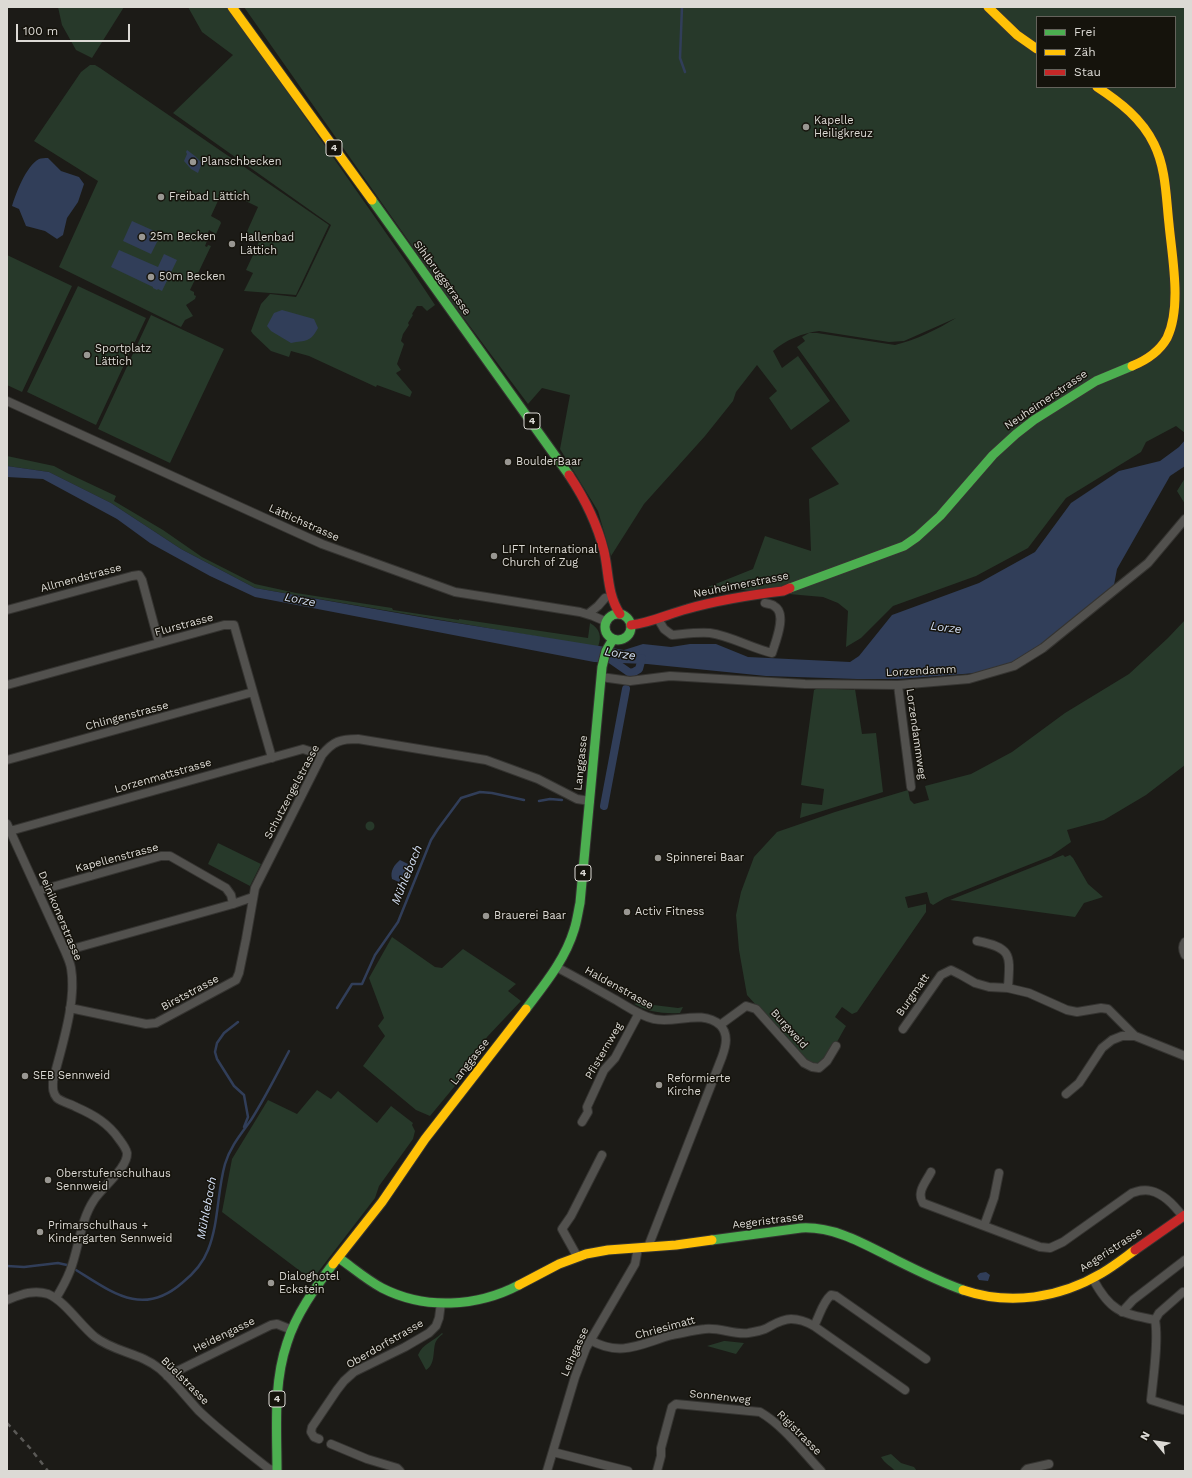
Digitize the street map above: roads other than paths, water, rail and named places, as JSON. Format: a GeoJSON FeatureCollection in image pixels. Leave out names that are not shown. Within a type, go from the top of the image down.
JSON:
{"type":"FeatureCollection","features":[{"type":"Feature","properties":{"kind":"street","name":"Sihlbruggstrasse"},"geometry":{"type":"LineString","coordinates":[[232,7],[562,463],[589,507],[596,523],[606,564],[606,575],[603,587],[609,619]]}},
{"type":"Feature","properties":{"kind":"street"},"geometry":{"type":"LineString","coordinates":[[988,7],[1017,35],[1036,48]]}},
{"type":"Feature","properties":{"kind":"street","name":"Neuheimerstrasse"},"geometry":{"type":"LineString","coordinates":[[631,625],[643,624],[686,609],[730,598],[784,591],[904,546],[920,536],[966,487],[993,455],[1023,428],[1097,380],[1139,363],[1151,356],[1160,348],[1171,326],[1174,292],[1168,210],[1160,160],[1155,145],[1138,119],[1125,107],[1098,88]]}},
{"type":"Feature","properties":{"kind":"street","name":"Lättichstrasse"},"geometry":{"type":"LineString","coordinates":[[7,401],[322,544],[455,592],[588,614],[609,619]]}},
{"type":"Feature","properties":{"kind":"street","name":"Lorzendamm"},"geometry":{"type":"LineString","coordinates":[[601,677],[630,681],[670,676],[805,684],[898,685],[969,679],[1014,666],[1043,648],[1148,563],[1185,519]]}},
{"type":"Feature","properties":{"kind":"street","name":"Allmendstrasse"},"geometry":{"type":"LineString","coordinates":[[7,610],[138,575],[142,580],[159,642]]}},
{"type":"Feature","properties":{"kind":"street","name":"Sihlbruggstrasse"},"geometry":{"type":"LineString","coordinates":[[606,575],[614,604],[620,614]]}},
{"type":"Feature","properties":{"kind":"street"},"geometry":{"type":"LineString","coordinates":[[588,614],[605,598]]}},
{"type":"Feature","properties":{"kind":"street"},"geometry":{"type":"LineString","coordinates":[[658,619],[664,629],[672,635],[708,633],[721,635],[758,650],[772,653],[780,631],[779,611],[775,606],[765,603]]}},
{"type":"Feature","properties":{"kind":"street"},"geometry":{"type":"LineString","coordinates":[[620,614],[626,617],[631,625],[631,629],[628,636],[621,640],[611,642],[606,629],[609,619],[620,614]]}},
{"type":"Feature","properties":{"kind":"street","name":"Flurstrasse"},"geometry":{"type":"LineString","coordinates":[[7,685],[159,642],[224,625],[234,625],[272,758]]}},
{"type":"Feature","properties":{"kind":"street","name":"Langgasse"},"geometry":{"type":"LineString","coordinates":[[277,1471],[277,1401],[279,1378],[283,1355],[292,1330],[313,1293],[383,1201],[431,1131],[556,967],[573,935],[580,903],[602,667],[606,651],[611,642]]}},
{"type":"Feature","properties":{"kind":"street","name":"Lorzendammweg"},"geometry":{"type":"LineString","coordinates":[[898,685],[911,787]]}},
{"type":"Feature","properties":{"kind":"street","name":"Chlingenstrasse"},"geometry":{"type":"LineString","coordinates":[[7,760],[253,692]]}},
{"type":"Feature","properties":{"kind":"street","name":"Schutzengelstrasse"},"geometry":{"type":"LineString","coordinates":[[253,897],[255,888],[322,755],[328,747],[336,741],[358,739],[486,760],[538,779],[577,799],[590,801]]}},
{"type":"Feature","properties":{"kind":"street","name":"Lorzenmattstrasse"},"geometry":{"type":"LineString","coordinates":[[8,827],[303,749],[322,755]]}},
{"type":"Feature","properties":{"kind":"street","name":"Deinikonerstrasse"},"geometry":{"type":"LineString","coordinates":[[8,827],[65,951],[71,968],[72,988],[70,1008],[53,1081],[53,1092],[58,1099],[94,1115],[105,1123],[116,1135],[127,1153],[120,1170],[94,1199],[87,1213],[70,1272],[56,1298]]}},
{"type":"Feature","properties":{"kind":"street","name":"Kapellenstrasse"},"geometry":{"type":"LineString","coordinates":[[38,891],[161,856],[170,856],[226,888],[231,895],[233,904]]}},
{"type":"Feature","properties":{"kind":"street"},"geometry":{"type":"LineString","coordinates":[[65,951],[233,904],[253,897]]}},
{"type":"Feature","properties":{"kind":"street","name":"Birststrasse"},"geometry":{"type":"LineString","coordinates":[[70,1008],[146,1024],[156,1024],[231,984],[236,980],[239,973],[253,897]]}},
{"type":"Feature","properties":{"kind":"street"},"geometry":{"type":"LineString","coordinates":[[977,941],[995,945],[1003,950],[1008,956],[1010,964],[1008,988]]}},
{"type":"Feature","properties":{"kind":"street"},"geometry":{"type":"LineString","coordinates":[[1185,942],[1183,951],[1185,955]]}},
{"type":"Feature","properties":{"kind":"street","name":"Haldenstrasse"},"geometry":{"type":"LineString","coordinates":[[556,967],[638,1014],[660,1020],[701,1018],[712,1020],[720,1025]]}},
{"type":"Feature","properties":{"kind":"street","name":"Burgmatt"},"geometry":{"type":"LineString","coordinates":[[903,1028],[941,975],[951,970],[975,983],[989,987],[1008,988],[1029,993],[1067,1010],[1077,1012],[1101,1008],[1108,1009],[1135,1036]]}},
{"type":"Feature","properties":{"kind":"street","name":"Burgweid"},"geometry":{"type":"LineString","coordinates":[[720,1025],[746,1006],[756,1009],[804,1063],[812,1067],[819,1068],[827,1061],[836,1046]]}},
{"type":"Feature","properties":{"kind":"street","name":"Pfisternweg"},"geometry":{"type":"LineString","coordinates":[[582,1122],[588,1112],[587,1107],[604,1070],[615,1058],[638,1014]]}},
{"type":"Feature","properties":{"kind":"street","name":"Leihgasse"},"geometry":{"type":"LineString","coordinates":[[548,1471],[575,1377],[590,1340],[643,1248],[722,1057],[726,1042],[724,1032],[720,1025]]}},
{"type":"Feature","properties":{"kind":"street","name":"Burgmatt"},"geometry":{"type":"LineString","coordinates":[[1066,1094],[1079,1082],[1102,1048],[1112,1040],[1122,1036],[1135,1036],[1185,1056]]}},
{"type":"Feature","properties":{"kind":"street"},"geometry":{"type":"LineString","coordinates":[[577,1256],[562,1229],[571,1216],[602,1155]]}},
{"type":"Feature","properties":{"kind":"street"},"geometry":{"type":"LineString","coordinates":[[931,1172],[920,1193],[920,1198],[923,1203],[1040,1248],[1050,1248],[1063,1242],[1132,1193],[1142,1190],[1150,1190],[1160,1195],[1184,1216]]}},
{"type":"Feature","properties":{"kind":"street"},"geometry":{"type":"LineString","coordinates":[[984,1226],[994,1198],[1000,1173]]}},
{"type":"Feature","properties":{"kind":"street","name":"Aegeristrasse"},"geometry":{"type":"LineString","coordinates":[[339,1258],[383,1288],[405,1298],[441,1303],[479,1301],[514,1289],[577,1256],[586,1253],[678,1245],[778,1231],[812,1228],[837,1232],[855,1239],[933,1279],[961,1290],[996,1298],[1027,1298],[1049,1295],[1093,1279],[1184,1216]]}},
{"type":"Feature","properties":{"kind":"street"},"geometry":{"type":"LineString","coordinates":[[1122,1312],[1133,1300],[1184,1260]]}},
{"type":"Feature","properties":{"kind":"street"},"geometry":{"type":"LineString","coordinates":[[1093,1279],[1101,1295],[1110,1304],[1122,1312],[1154,1320]]}},
{"type":"Feature","properties":{"kind":"street"},"geometry":{"type":"LineString","coordinates":[[7,1300],[30,1292],[40,1292],[56,1298]]}},
{"type":"Feature","properties":{"kind":"street"},"geometry":{"type":"LineString","coordinates":[[1154,1320],[1159,1313],[1183,1292]]}},
{"type":"Feature","properties":{"kind":"street"},"geometry":{"type":"LineString","coordinates":[[814,1326],[820,1315],[824,1300],[831,1295],[836,1296],[926,1359]]}},
{"type":"Feature","properties":{"kind":"street","name":"Büelstrasse"},"geometry":{"type":"LineString","coordinates":[[56,1298],[85,1329],[96,1338],[109,1345],[145,1359],[168,1376],[186,1397],[212,1423],[262,1468],[277,1471]]}},
{"type":"Feature","properties":{"kind":"street","name":"Oberdorfstrasse"},"geometry":{"type":"LineString","coordinates":[[319,1438],[314,1436],[311,1432],[312,1428],[344,1381],[354,1372],[405,1347],[429,1333],[436,1326],[439,1318],[441,1303]]}},
{"type":"Feature","properties":{"kind":"street","name":"Chriesimatt"},"geometry":{"type":"LineString","coordinates":[[590,1340],[600,1346],[612,1349],[627,1349],[638,1347],[673,1335],[707,1329],[745,1334],[760,1331],[777,1322],[790,1318],[803,1321],[814,1326],[905,1390]]}},
{"type":"Feature","properties":{"kind":"street"},"geometry":{"type":"LineString","coordinates":[[1154,1320],[1156,1325],[1151,1400],[1183,1410]]}},
{"type":"Feature","properties":{"kind":"street","name":"Heidengasse"},"geometry":{"type":"LineString","coordinates":[[168,1376],[271,1324],[277,1324],[292,1330]]}},
{"type":"Feature","properties":{"kind":"street","name":"Sonnenweg"},"geometry":{"type":"LineString","coordinates":[[657,1471],[661,1456],[661,1448],[670,1414],[672,1408],[676,1404],[760,1412]]}},
{"type":"Feature","properties":{"kind":"street","name":"Rigistrasse"},"geometry":{"type":"LineString","coordinates":[[760,1412],[789,1437],[821,1471]]}},
{"type":"Feature","properties":{"kind":"street"},"geometry":{"type":"LineString","coordinates":[[331,1444],[367,1459],[396,1468],[400,1471]]}},
{"type":"Feature","properties":{"kind":"street"},"geometry":{"type":"LineString","coordinates":[[553,1452],[628,1471]]}},
{"type":"Feature","properties":{"kind":"street"},"geometry":{"type":"LineString","coordinates":[[1025,1471],[1027,1469],[1049,1464]]}},
{"type":"Feature","properties":{"kind":"water","name":"Planschbecken"},"geometry":{"type":"Polygon","coordinates":[[[187,150],[202,163],[198,173],[191,169],[184,161],[187,150]]]}},
{"type":"Feature","properties":{"kind":"water"},"geometry":{"type":"Polygon","coordinates":[[[48,158],[61,171],[79,177],[84,184],[78,202],[67,218],[63,235],[57,239],[45,231],[26,226],[19,209],[12,206],[19,187],[30,167],[39,159],[48,158]]]}},
{"type":"Feature","properties":{"kind":"water","name":"25m Becken"},"geometry":{"type":"Polygon","coordinates":[[[132,221],[161,234],[151,254],[123,241],[132,221]]]}},
{"type":"Feature","properties":{"kind":"water","name":"50m Becken"},"geometry":{"type":"Polygon","coordinates":[[[119,250],[158,267],[164,254],[177,260],[162,291],[157,290],[111,267],[119,250]]]}},
{"type":"Feature","properties":{"kind":"water"},"geometry":{"type":"Polygon","coordinates":[[[282,310],[314,319],[318,328],[313,336],[304,341],[291,343],[271,331],[267,326],[274,313],[282,310]]]}},
{"type":"Feature","properties":{"kind":"water","name":"Lorze"},"geometry":{"type":"Polygon","coordinates":[[[1185,440],[1185,466],[1170,476],[1117,569],[1114,585],[1039,646],[1009,664],[976,673],[898,679],[766,676],[647,664],[594,662],[255,597],[210,576],[150,543],[117,519],[43,479],[7,477],[7,466],[49,472],[111,503],[181,549],[255,588],[432,619],[624,650],[643,644],[671,647],[690,644],[716,644],[748,657],[850,662],[859,656],[892,615],[979,583],[1035,552],[1071,503],[1119,471],[1160,461],[1179,447],[1185,440]]]}},
{"type":"Feature","properties":{"kind":"water"},"geometry":{"type":"Polygon","coordinates":[[[400,860],[408,864],[407,869],[399,882],[392,879],[392,871],[394,866],[400,860]]]}},
{"type":"Feature","properties":{"kind":"water"},"geometry":{"type":"Polygon","coordinates":[[[986,1272],[990,1275],[988,1281],[979,1280],[977,1276],[980,1273],[986,1272]]]}},
{"type":"Feature","properties":{"kind":"waterway"},"geometry":{"type":"LineString","coordinates":[[682,7],[680,58],[685,72]]}},
{"type":"Feature","properties":{"kind":"waterway","name":"Lorze"},"geometry":{"type":"LineString","coordinates":[[607,657],[630,673],[639,669],[642,658]]}},
{"type":"Feature","properties":{"kind":"waterway"},"geometry":{"type":"LineString","coordinates":[[604,806],[626,689]]}},
{"type":"Feature","properties":{"kind":"waterway","name":"Mühlebach"},"geometry":{"type":"LineString","coordinates":[[337,1008],[352,984],[362,984],[375,955],[398,922],[431,840],[461,798],[480,792],[524,800]]}},
{"type":"Feature","properties":{"kind":"waterway","name":"Mühlebach"},"geometry":{"type":"LineString","coordinates":[[539,801],[550,799],[562,800]]}},
{"type":"Feature","properties":{"kind":"waterway"},"geometry":{"type":"LineString","coordinates":[[238,1022],[224,1033],[217,1043],[215,1052],[217,1059],[234,1086],[244,1095],[248,1117],[244,1127]]}},
{"type":"Feature","properties":{"kind":"waterway","name":"Mühlebach"},"geometry":{"type":"LineString","coordinates":[[76,1270],[103,1287],[128,1298],[141,1300],[154,1299],[168,1293],[182,1283],[193,1272],[206,1255],[212,1240],[222,1175],[227,1158],[271,1086],[289,1051]]}},
{"type":"Feature","properties":{"kind":"waterway","name":"Mühlebach"},"geometry":{"type":"LineString","coordinates":[[7,1266],[24,1267],[58,1263],[67,1265]]}},
{"type":"Feature","properties":{"kind":"railway"},"geometry":{"type":"LineString","coordinates":[[7,1423],[30,1448],[48,1471]]}},
{"type":"Feature","properties":{"kind":"place","name":"Kapelle Heiligkreuz"},"geometry":{"type":"Point","coordinates":[806,127]}},
{"type":"Feature","properties":{"kind":"place","name":"Planschbecken"},"geometry":{"type":"Point","coordinates":[193,162]}},
{"type":"Feature","properties":{"kind":"place","name":"Freibad Lättich"},"geometry":{"type":"Point","coordinates":[161,197]}},
{"type":"Feature","properties":{"kind":"place","name":"25m Becken"},"geometry":{"type":"Point","coordinates":[142,237]}},
{"type":"Feature","properties":{"kind":"place","name":"Hallenbad Lättich"},"geometry":{"type":"Point","coordinates":[232,244]}},
{"type":"Feature","properties":{"kind":"place","name":"50m Becken"},"geometry":{"type":"Point","coordinates":[151,277]}},
{"type":"Feature","properties":{"kind":"place","name":"Sportplatz Lättich"},"geometry":{"type":"Point","coordinates":[87,355]}},
{"type":"Feature","properties":{"kind":"place","name":"BoulderBaar"},"geometry":{"type":"Point","coordinates":[508,462]}},
{"type":"Feature","properties":{"kind":"place","name":"LIFT International Church of Zug"},"geometry":{"type":"Point","coordinates":[494,556]}},
{"type":"Feature","properties":{"kind":"place","name":"Spinnerei Baar"},"geometry":{"type":"Point","coordinates":[658,858]}},
{"type":"Feature","properties":{"kind":"place","name":"Activ Fitness"},"geometry":{"type":"Point","coordinates":[627,912]}},
{"type":"Feature","properties":{"kind":"place","name":"Brauerei Baar"},"geometry":{"type":"Point","coordinates":[486,916]}},
{"type":"Feature","properties":{"kind":"place","name":"SEB Sennweid"},"geometry":{"type":"Point","coordinates":[25,1076]}},
{"type":"Feature","properties":{"kind":"place","name":"Reformierte Kirche"},"geometry":{"type":"Point","coordinates":[659,1085]}},
{"type":"Feature","properties":{"kind":"place","name":"Oberstufenschulhaus Sennweid"},"geometry":{"type":"Point","coordinates":[48,1180]}},
{"type":"Feature","properties":{"kind":"place","name":"Primarschulhaus + Kindergarten Sennweid"},"geometry":{"type":"Point","coordinates":[40,1232]}},
{"type":"Feature","properties":{"kind":"place","name":"Dialoghotel Eckstein"},"geometry":{"type":"Point","coordinates":[271,1283]}}]}
